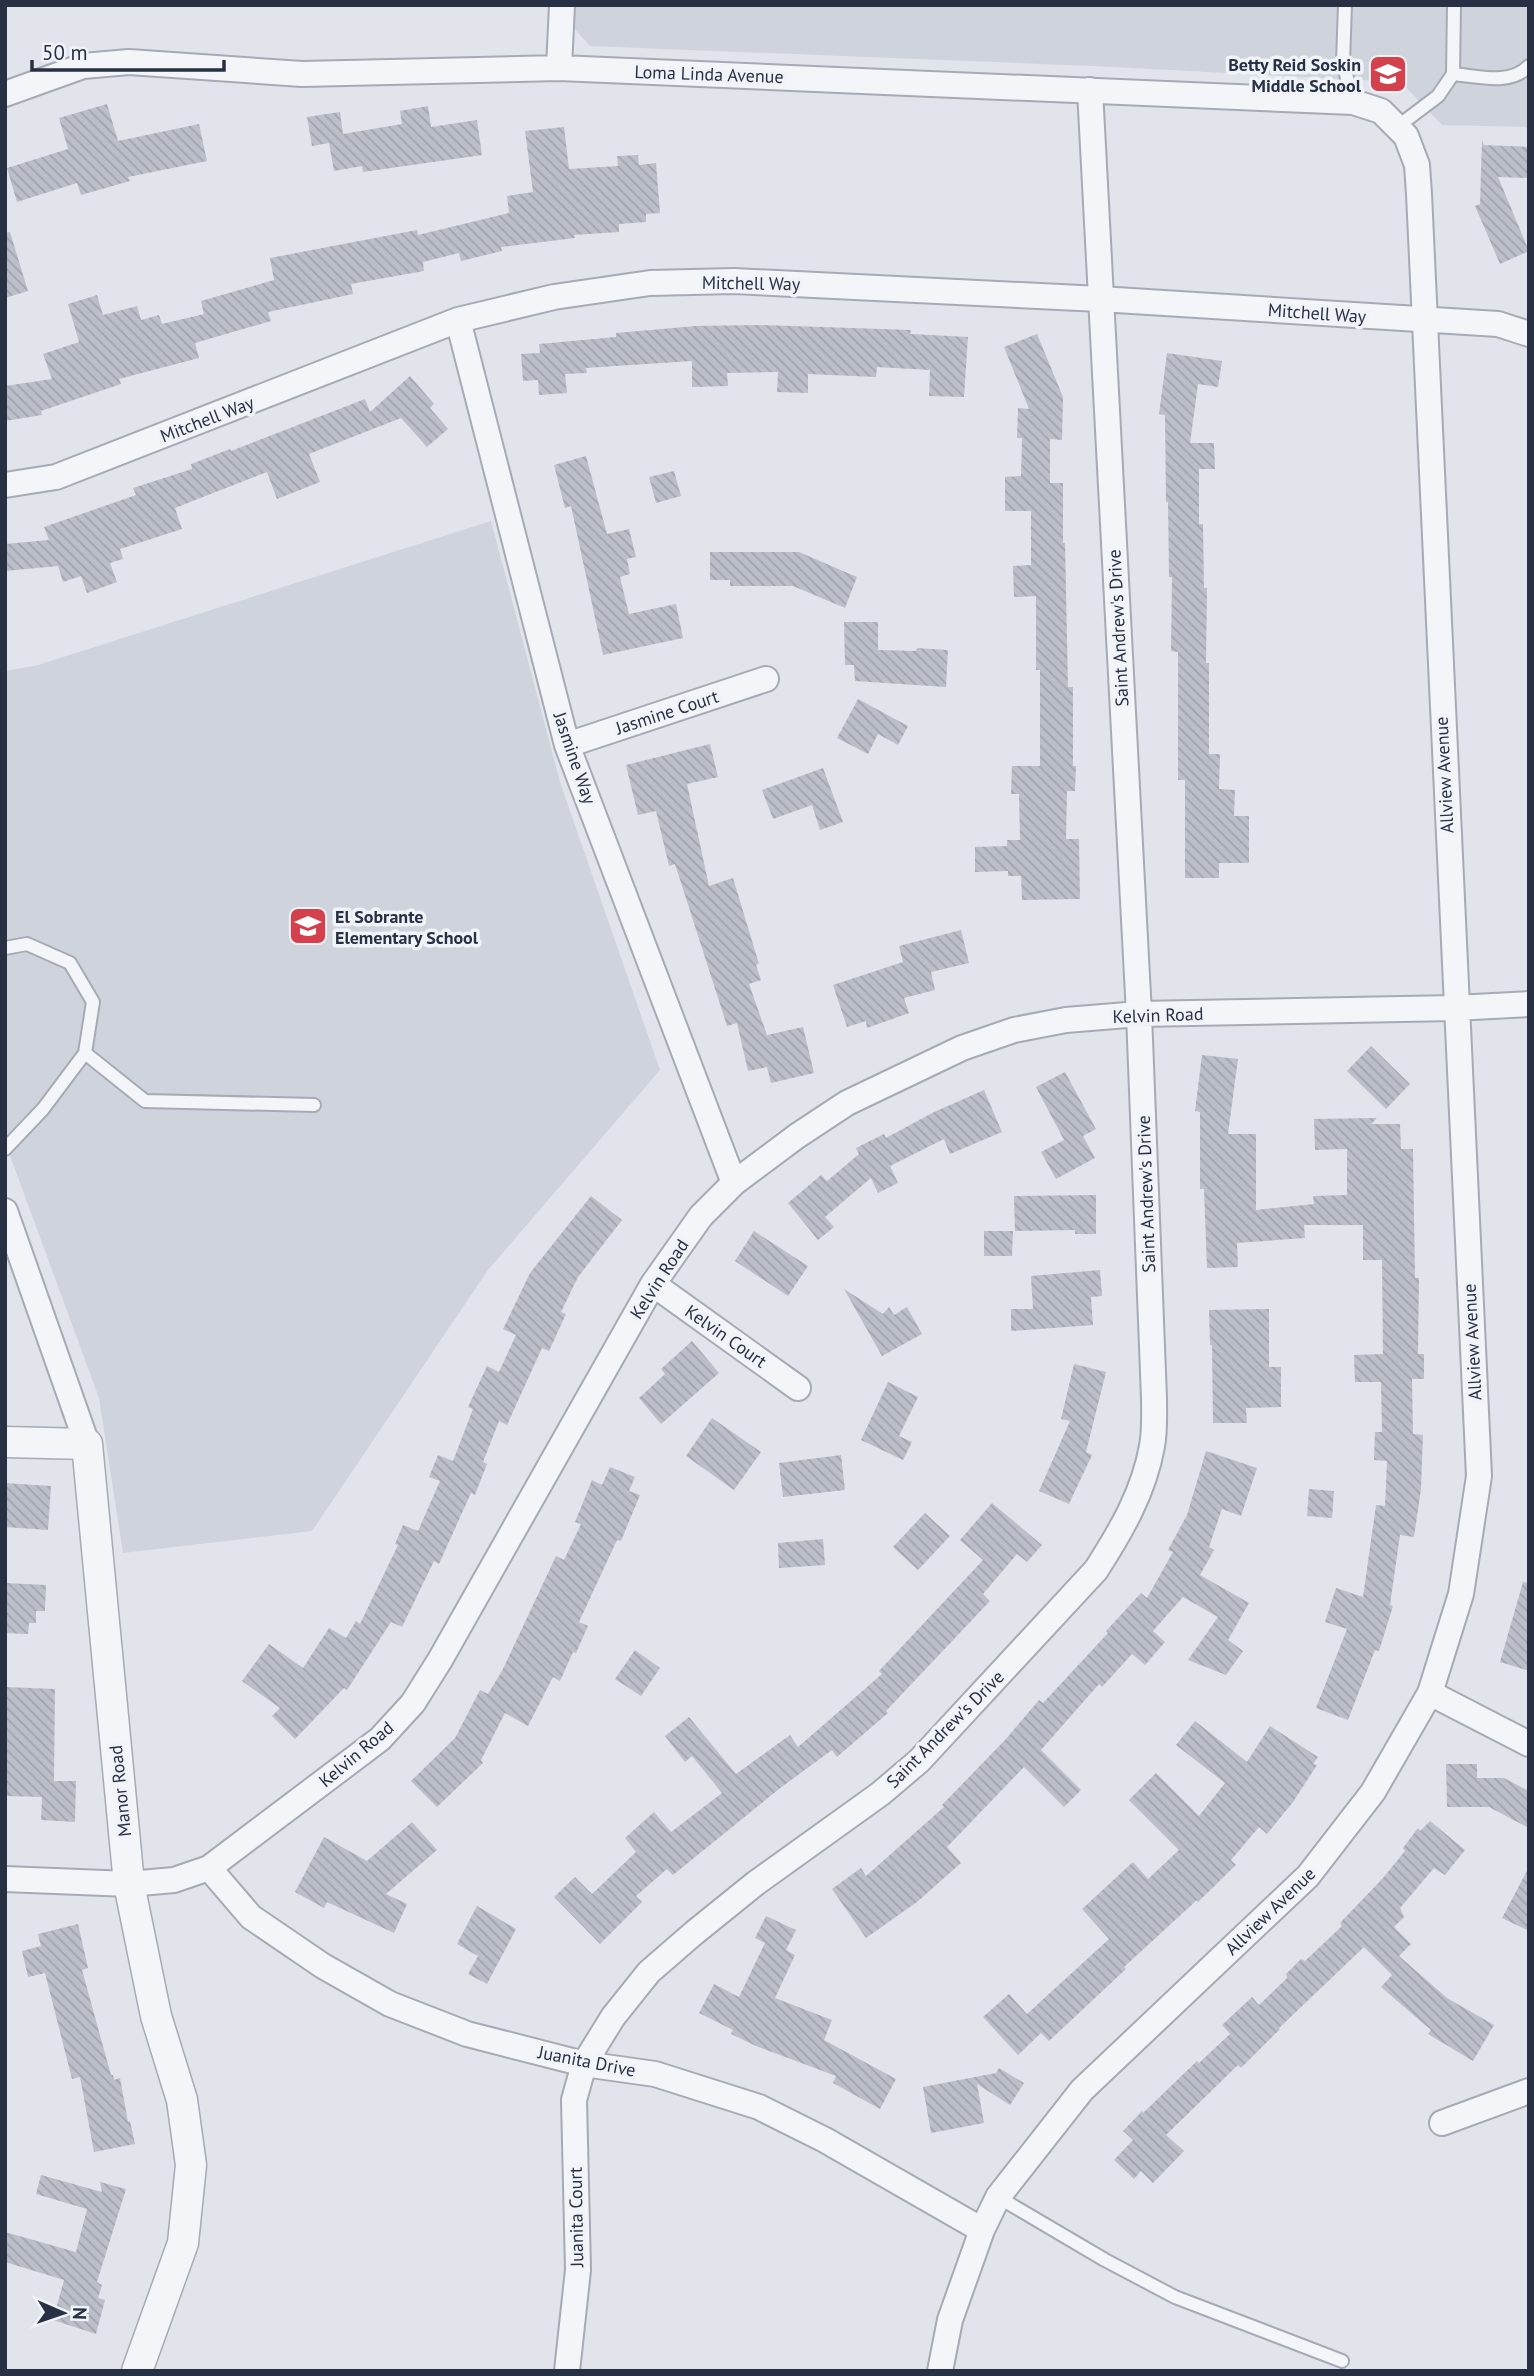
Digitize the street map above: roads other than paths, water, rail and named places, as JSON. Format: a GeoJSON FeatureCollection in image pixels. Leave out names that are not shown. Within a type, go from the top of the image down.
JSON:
{"type":"FeatureCollection","features":[{"type":"Feature","properties":{"kind":"street"},"geometry":{"type":"LineString","coordinates":[[559,68],[562,5]]}},
{"type":"Feature","properties":{"kind":"street","name":"Loma Linda Avenue"},"geometry":{"type":"LineString","coordinates":[[5,94],[83,66],[129,62],[302,74],[559,68],[1353,102],[1381,111],[1402,131]]}},
{"type":"Feature","properties":{"kind":"street","name":"Saint Andrew's Drive"},"geometry":{"type":"LineString","coordinates":[[584,2064],[612,2017],[649,1972],[756,1883],[880,1794],[919,1761],[1096,1570],[1118,1535],[1143,1484],[1153,1444],[1154,1398],[1139,1014],[1090,90]]}},
{"type":"Feature","properties":{"kind":"street","name":"Allview Avenue"},"geometry":{"type":"LineString","coordinates":[[940,2371],[950,2320],[982,2230],[998,2197],[1082,2090],[1308,1877],[1373,1792],[1430,1693],[1461,1594],[1479,1476],[1417,165],[1402,131]]}},
{"type":"Feature","properties":{"kind":"street","name":"Mitchell Way"},"geometry":{"type":"LineString","coordinates":[[5,485],[56,477],[458,320],[554,297],[650,283],[734,281],[1100,299],[1498,324],[1529,334]]}},
{"type":"Feature","properties":{"kind":"street","name":"Jasmine Way"},"geometry":{"type":"LineString","coordinates":[[458,320],[567,745],[734,1183]]}},
{"type":"Feature","properties":{"kind":"street","name":"Jasmine Court"},"geometry":{"type":"LineString","coordinates":[[567,745],[766,679]]}},
{"type":"Feature","properties":{"kind":"street","name":"Kelvin Road"},"geometry":{"type":"LineString","coordinates":[[5,1879],[129,1884],[174,1880],[209,1868],[380,1739],[412,1703],[440,1660],[653,1284],[701,1216],[734,1183],[847,1102],[962,1048],[1014,1030],[1066,1020],[1139,1014],[1455,1008],[1529,1004]]}},
{"type":"Feature","properties":{"kind":"street","name":"Manor Road"},"geometry":{"type":"LineString","coordinates":[[5,1211],[87,1444],[129,1884],[156,2016],[182,2101],[191,2165],[183,2243],[137,2371]]}},
{"type":"Feature","properties":{"kind":"street","name":"Kelvin Court"},"geometry":{"type":"LineString","coordinates":[[653,1284],[799,1388]]}},
{"type":"Feature","properties":{"kind":"street"},"geometry":{"type":"LineString","coordinates":[[5,1442],[87,1444]]}},
{"type":"Feature","properties":{"kind":"street"},"geometry":{"type":"LineString","coordinates":[[1430,1693],[1529,1744]]}},
{"type":"Feature","properties":{"kind":"street","name":"Juanita Drive"},"geometry":{"type":"LineString","coordinates":[[209,1868],[251,1917],[323,1966],[390,2004],[467,2034],[584,2064],[655,2074],[759,2107],[825,2140],[982,2230]]}},
{"type":"Feature","properties":{"kind":"street","name":"Juanita Court"},"geometry":{"type":"LineString","coordinates":[[567,2371],[578,2270],[574,2100],[584,2064]]}},
{"type":"Feature","properties":{"kind":"street"},"geometry":{"type":"LineString","coordinates":[[1442,2123],[1529,2091]]}},
{"type":"Feature","properties":{"kind":"lane"},"geometry":{"type":"LineString","coordinates":[[1345,5],[1343,62],[1353,102]]}},
{"type":"Feature","properties":{"kind":"lane"},"geometry":{"type":"LineString","coordinates":[[1402,131],[1438,96],[1452,74],[1454,5]]}},
{"type":"Feature","properties":{"kind":"lane"},"geometry":{"type":"LineString","coordinates":[[1452,74],[1508,78],[1521,74],[1529,66]]}},
{"type":"Feature","properties":{"kind":"lane"},"geometry":{"type":"LineString","coordinates":[[5,948],[27,944],[70,963],[93,1002],[85,1053],[43,1109],[5,1149]]}},
{"type":"Feature","properties":{"kind":"lane"},"geometry":{"type":"LineString","coordinates":[[85,1053],[145,1101],[314,1105]]}},
{"type":"Feature","properties":{"kind":"lane"},"geometry":{"type":"LineString","coordinates":[[998,2197],[1105,2260],[1175,2297],[1342,2361]]}},
{"type":"Feature","properties":{"kind":"place","name":"Betty Reid Soskin Middle School"},"geometry":{"type":"Point","coordinates":[1388,74]}},
{"type":"Feature","properties":{"kind":"place","name":"El Sobrante Elementary School"},"geometry":{"type":"Point","coordinates":[308,926]}}]}
